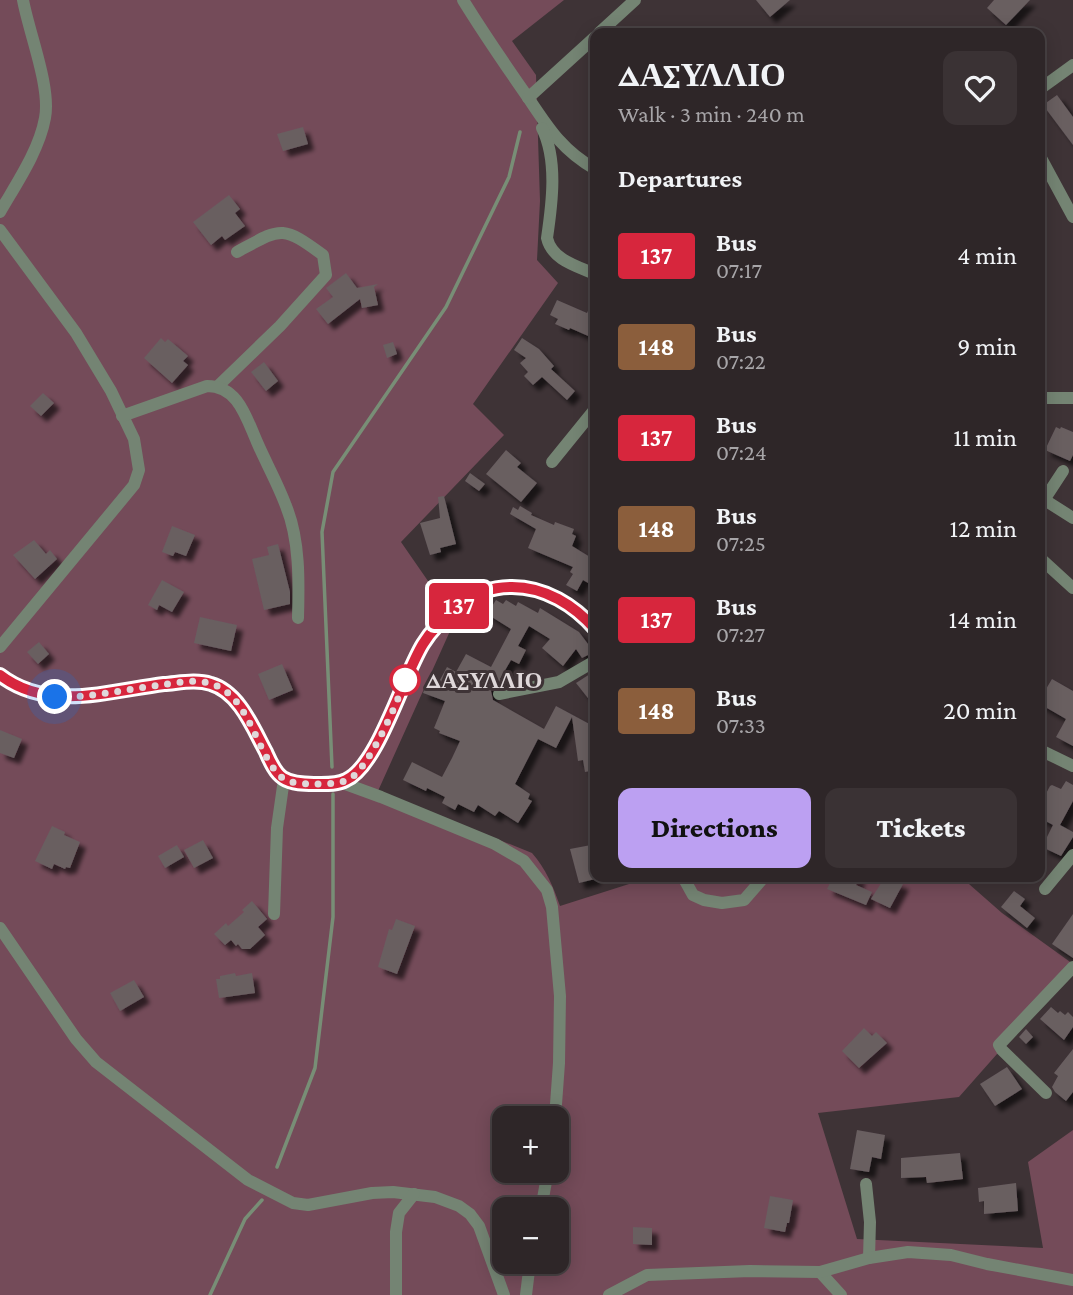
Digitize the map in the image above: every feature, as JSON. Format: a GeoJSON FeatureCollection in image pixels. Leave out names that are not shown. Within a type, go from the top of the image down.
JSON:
{"type":"FeatureCollection","features":[{"type":"Feature","properties":{"kind":"street"},"geometry":{"type":"LineString","coordinates":[[0,212],[27,166],[45,118],[45,95],[23,0]]}},
{"type":"Feature","properties":{"kind":"street"},"geometry":{"type":"LineString","coordinates":[[463,0],[554,136],[575,157],[590,166]]}},
{"type":"Feature","properties":{"kind":"street"},"geometry":{"type":"LineString","coordinates":[[604,28],[635,0]]}},
{"type":"Feature","properties":{"kind":"street"},"geometry":{"type":"LineString","coordinates":[[531,104],[590,42]]}},
{"type":"Feature","properties":{"kind":"street"},"geometry":{"type":"LineString","coordinates":[[1045,85],[1073,65]]}},
{"type":"Feature","properties":{"kind":"street"},"geometry":{"type":"LineString","coordinates":[[531,104],[549,146],[552,180],[547,238],[549,247],[569,264],[590,272]]}},
{"type":"Feature","properties":{"kind":"street"},"geometry":{"type":"LineString","coordinates":[[1045,165],[1073,217]]}},
{"type":"Feature","properties":{"kind":"street"},"geometry":{"type":"LineString","coordinates":[[0,230],[97,366],[134,439],[139,470],[134,485],[0,647]]}},
{"type":"Feature","properties":{"kind":"street"},"geometry":{"type":"LineString","coordinates":[[218,386],[280,326],[326,275],[323,255],[284,232],[274,232],[237,252]]}},
{"type":"Feature","properties":{"kind":"street"},"geometry":{"type":"LineString","coordinates":[[122,416],[207,386],[228,390],[247,416],[257,444],[266,458],[287,507],[296,549],[298,618]]}},
{"type":"Feature","properties":{"kind":"street"},"geometry":{"type":"LineString","coordinates":[[1045,398],[1073,398]]}},
{"type":"Feature","properties":{"kind":"street"},"geometry":{"type":"LineString","coordinates":[[552,462],[590,415]]}},
{"type":"Feature","properties":{"kind":"street"},"geometry":{"type":"LineString","coordinates":[[584,423],[590,427]]}},
{"type":"Feature","properties":{"kind":"street"},"geometry":{"type":"LineString","coordinates":[[1045,494],[1063,471]]}},
{"type":"Feature","properties":{"kind":"street"},"geometry":{"type":"LineString","coordinates":[[1045,500],[1073,518]]}},
{"type":"Feature","properties":{"kind":"street"},"geometry":{"type":"LineString","coordinates":[[1045,563],[1073,588]]}},
{"type":"Feature","properties":{"kind":"street"},"geometry":{"type":"LineString","coordinates":[[0,675],[28,691],[55,697],[84,696],[187,682],[208,683],[235,700],[274,769],[284,779],[311,784],[340,782],[354,776],[372,752],[417,654],[431,632],[445,617],[479,593],[491,588],[507,587],[547,593],[572,607],[590,624]]}},
{"type":"Feature","properties":{"kind":"street"},"geometry":{"type":"LineString","coordinates":[[499,694],[559,682],[590,664]]}},
{"type":"Feature","properties":{"kind":"street"},"geometry":{"type":"LineString","coordinates":[[1045,752],[1073,766]]}},
{"type":"Feature","properties":{"kind":"street"},"geometry":{"type":"LineString","coordinates":[[274,914],[277,828],[284,779]]}},
{"type":"Feature","properties":{"kind":"street"},"geometry":{"type":"LineString","coordinates":[[340,782],[495,844],[524,861],[547,890],[552,907],[560,996],[556,1106]]}},
{"type":"Feature","properties":{"kind":"street"},"geometry":{"type":"LineString","coordinates":[[1045,889],[1073,855]]}},
{"type":"Feature","properties":{"kind":"street"},"geometry":{"type":"LineString","coordinates":[[686,882],[693,895],[722,903],[744,900],[760,882]]}},
{"type":"Feature","properties":{"kind":"street"},"geometry":{"type":"LineString","coordinates":[[0,928],[76,1039],[96,1062],[248,1180],[293,1203],[308,1205],[372,1193],[414,1194],[449,1201],[470,1214],[479,1226],[504,1295]]}},
{"type":"Feature","properties":{"kind":"street"},"geometry":{"type":"LineString","coordinates":[[1046,1093],[999,1045],[1073,967]]}},
{"type":"Feature","properties":{"kind":"street"},"geometry":{"type":"LineString","coordinates":[[866,1184],[870,1222],[869,1258]]}},
{"type":"Feature","properties":{"kind":"street"},"geometry":{"type":"LineString","coordinates":[[396,1295],[396,1232],[399,1213],[414,1194]]}},
{"type":"Feature","properties":{"kind":"street"},"geometry":{"type":"LineString","coordinates":[[608,1295],[647,1275],[820,1272],[869,1258],[908,1252],[951,1255],[1073,1280]]}},
{"type":"Feature","properties":{"kind":"street"},"geometry":{"type":"LineString","coordinates":[[820,1272],[841,1295]]}},
{"type":"Feature","properties":{"kind":"street"},"geometry":{"type":"LineString","coordinates":[[526,1295],[529,1274]]}},
{"type":"Feature","properties":{"kind":"shaded area"},"geometry":{"type":"Polygon","coordinates":[[[0,0],[564,0],[512,41],[536,75],[540,201],[537,260],[558,283],[473,404],[504,435],[401,542],[455,620],[378,791],[532,853],[549,878],[560,906],[635,882],[967,882],[1002,913],[1073,964],[1073,968],[959,1097],[818,1113],[857,1239],[1043,1248],[1028,1162],[1073,1130],[1073,1295],[0,1295],[0,0]]]}},
{"type":"Feature","properties":{"kind":"building"},"geometry":{"type":"Polygon","coordinates":[[[756,0],[790,0],[770,17],[756,0]]]}},
{"type":"Feature","properties":{"kind":"building"},"geometry":{"type":"Polygon","coordinates":[[[994,0],[1030,0],[1006,25],[987,8],[994,0]]]}},
{"type":"Feature","properties":{"kind":"building"},"geometry":{"type":"Polygon","coordinates":[[[1057,95],[1073,117],[1073,145],[1045,108],[1045,104],[1057,95]]]}},
{"type":"Feature","properties":{"kind":"building"},"geometry":{"type":"Polygon","coordinates":[[[303,127],[308,144],[283,151],[277,134],[303,127]]]}},
{"type":"Feature","properties":{"kind":"building"},"geometry":{"type":"Polygon","coordinates":[[[229,195],[240,209],[235,213],[245,226],[225,240],[222,236],[211,245],[193,222],[229,195]]]}},
{"type":"Feature","properties":{"kind":"building"},"geometry":{"type":"Polygon","coordinates":[[[346,273],[357,288],[378,284],[374,287],[378,305],[362,308],[360,299],[328,324],[316,309],[333,297],[326,288],[346,273]]]}},
{"type":"Feature","properties":{"kind":"building"},"geometry":{"type":"Polygon","coordinates":[[[557,300],[587,313],[590,307],[590,337],[555,324],[558,319],[550,315],[557,300]]]}},
{"type":"Feature","properties":{"kind":"building"},"geometry":{"type":"Polygon","coordinates":[[[161,338],[165,342],[168,339],[188,356],[183,361],[188,365],[172,383],[144,358],[161,338]]]}},
{"type":"Feature","properties":{"kind":"building"},"geometry":{"type":"Polygon","coordinates":[[[522,338],[539,349],[554,366],[551,369],[575,391],[567,400],[542,377],[533,385],[524,376],[528,372],[520,363],[526,358],[514,350],[522,338]]]}},
{"type":"Feature","properties":{"kind":"building"},"geometry":{"type":"Polygon","coordinates":[[[393,342],[397,354],[387,358],[383,345],[393,342]]]}},
{"type":"Feature","properties":{"kind":"building"},"geometry":{"type":"Polygon","coordinates":[[[264,362],[278,381],[266,391],[251,372],[264,362]]]}},
{"type":"Feature","properties":{"kind":"building"},"geometry":{"type":"Polygon","coordinates":[[[43,393],[54,403],[41,416],[30,406],[43,393]]]}},
{"type":"Feature","properties":{"kind":"building"},"geometry":{"type":"Polygon","coordinates":[[[1056,427],[1073,432],[1073,455],[1070,461],[1045,450],[1056,427]]]}},
{"type":"Feature","properties":{"kind":"building"},"geometry":{"type":"Polygon","coordinates":[[[506,450],[521,463],[517,467],[537,483],[521,502],[486,474],[506,450]]]}},
{"type":"Feature","properties":{"kind":"building"},"geometry":{"type":"Polygon","coordinates":[[[470,473],[485,484],[479,491],[465,481],[470,473]]]}},
{"type":"Feature","properties":{"kind":"building"},"geometry":{"type":"Polygon","coordinates":[[[444,496],[456,544],[440,548],[441,552],[430,555],[420,523],[440,518],[438,497],[444,496]]]}},
{"type":"Feature","properties":{"kind":"building"},"geometry":{"type":"Polygon","coordinates":[[[520,506],[532,513],[531,515],[554,525],[555,522],[574,529],[572,534],[576,536],[572,546],[590,557],[590,584],[583,580],[577,591],[566,585],[573,574],[570,572],[573,567],[528,548],[536,529],[510,514],[513,507],[518,510],[520,506]]]}},
{"type":"Feature","properties":{"kind":"building"},"geometry":{"type":"Polygon","coordinates":[[[172,526],[195,535],[186,556],[175,552],[173,556],[162,552],[172,526]]]}},
{"type":"Feature","properties":{"kind":"building"},"geometry":{"type":"Polygon","coordinates":[[[34,540],[46,554],[50,550],[57,559],[35,579],[13,555],[34,540]]]}},
{"type":"Feature","properties":{"kind":"building"},"geometry":{"type":"Polygon","coordinates":[[[278,544],[290,592],[290,604],[264,610],[252,559],[269,555],[267,547],[278,544]]]}},
{"type":"Feature","properties":{"kind":"building"},"geometry":{"type":"Polygon","coordinates":[[[162,580],[184,592],[172,612],[159,605],[157,610],[148,605],[162,580]]]}},
{"type":"Feature","properties":{"kind":"building"},"geometry":{"type":"Polygon","coordinates":[[[496,600],[503,604],[506,600],[516,606],[518,602],[538,613],[540,608],[579,632],[590,647],[590,654],[582,658],[576,649],[563,666],[542,648],[550,639],[529,626],[518,646],[526,650],[519,664],[511,660],[500,679],[505,682],[491,691],[493,700],[544,729],[556,706],[590,724],[590,771],[585,772],[583,760],[578,761],[572,717],[556,748],[538,739],[515,784],[530,794],[528,799],[532,801],[518,823],[499,811],[495,816],[478,805],[474,812],[458,804],[455,810],[442,803],[445,797],[403,780],[412,762],[442,777],[452,758],[460,741],[439,733],[440,731],[434,728],[445,701],[423,693],[427,683],[436,687],[447,667],[456,672],[466,654],[491,667],[511,629],[487,614],[496,600]]]}},
{"type":"Feature","properties":{"kind":"building"},"geometry":{"type":"Polygon","coordinates":[[[200,617],[237,625],[231,651],[194,643],[200,617]]]}},
{"type":"Feature","properties":{"kind":"building"},"geometry":{"type":"Polygon","coordinates":[[[39,642],[49,654],[38,664],[27,652],[39,642]]]}},
{"type":"Feature","properties":{"kind":"building"},"geometry":{"type":"Polygon","coordinates":[[[282,664],[293,690],[269,700],[258,674],[282,664]]]}},
{"type":"Feature","properties":{"kind":"building"},"geometry":{"type":"Polygon","coordinates":[[[590,674],[590,701],[576,683],[590,674]]]}},
{"type":"Feature","properties":{"kind":"building"},"geometry":{"type":"Polygon","coordinates":[[[1052,679],[1073,691],[1073,746],[1056,737],[1066,719],[1045,707],[1045,691],[1052,679]]]}},
{"type":"Feature","properties":{"kind":"building"},"geometry":{"type":"Polygon","coordinates":[[[0,730],[22,739],[14,758],[0,753],[0,730]]]}},
{"type":"Feature","properties":{"kind":"building"},"geometry":{"type":"Polygon","coordinates":[[[1066,781],[1073,785],[1073,801],[1060,825],[1073,832],[1073,837],[1061,856],[1045,848],[1045,841],[1053,825],[1045,821],[1045,796],[1052,785],[1061,789],[1066,781]]]}},
{"type":"Feature","properties":{"kind":"building"},"geometry":{"type":"Polygon","coordinates":[[[52,826],[80,842],[70,868],[65,869],[54,864],[52,869],[35,861],[52,826]]]}},
{"type":"Feature","properties":{"kind":"building"},"geometry":{"type":"Polygon","coordinates":[[[203,840],[213,858],[194,868],[184,850],[203,840]]]}},
{"type":"Feature","properties":{"kind":"building"},"geometry":{"type":"Polygon","coordinates":[[[177,845],[184,857],[165,868],[158,856],[177,845]]]}},
{"type":"Feature","properties":{"kind":"building"},"geometry":{"type":"Polygon","coordinates":[[[590,845],[590,880],[579,883],[570,849],[590,845]]]}},
{"type":"Feature","properties":{"kind":"building"},"geometry":{"type":"Polygon","coordinates":[[[830,882],[858,882],[856,885],[872,892],[866,905],[827,889],[830,882]]]}},
{"type":"Feature","properties":{"kind":"building"},"geometry":{"type":"Polygon","coordinates":[[[882,882],[903,884],[890,908],[871,899],[882,882]]]}},
{"type":"Feature","properties":{"kind":"building"},"geometry":{"type":"Polygon","coordinates":[[[1014,891],[1025,899],[1020,906],[1035,918],[1027,928],[1001,907],[1014,891]]]}},
{"type":"Feature","properties":{"kind":"building"},"geometry":{"type":"Polygon","coordinates":[[[252,901],[267,919],[258,927],[265,935],[250,949],[242,949],[231,940],[225,945],[214,934],[226,923],[228,926],[252,901]]]}},
{"type":"Feature","properties":{"kind":"building"},"geometry":{"type":"Polygon","coordinates":[[[1073,914],[1073,958],[1052,944],[1073,914]]]}},
{"type":"Feature","properties":{"kind":"building"},"geometry":{"type":"Polygon","coordinates":[[[396,919],[415,926],[397,974],[378,967],[389,929],[392,930],[396,919]]]}},
{"type":"Feature","properties":{"kind":"building"},"geometry":{"type":"Polygon","coordinates":[[[235,973],[236,976],[252,973],[255,993],[219,998],[216,979],[235,973]]]}},
{"type":"Feature","properties":{"kind":"building"},"geometry":{"type":"Polygon","coordinates":[[[134,980],[144,997],[120,1011],[110,993],[134,980]]]}},
{"type":"Feature","properties":{"kind":"building"},"geometry":{"type":"Polygon","coordinates":[[[1051,1007],[1058,1013],[1060,1011],[1065,1015],[1068,1012],[1073,1017],[1073,1027],[1064,1040],[1040,1019],[1051,1007]]]}},
{"type":"Feature","properties":{"kind":"building"},"geometry":{"type":"Polygon","coordinates":[[[864,1028],[872,1036],[876,1032],[887,1043],[859,1068],[842,1051],[864,1028]]]}},
{"type":"Feature","properties":{"kind":"building"},"geometry":{"type":"Polygon","coordinates":[[[1026,1029],[1033,1037],[1026,1044],[1019,1037],[1026,1029]]]}},
{"type":"Feature","properties":{"kind":"building"},"geometry":{"type":"Polygon","coordinates":[[[1073,1049],[1073,1092],[1066,1101],[1052,1087],[1058,1076],[1054,1073],[1073,1049]]]}},
{"type":"Feature","properties":{"kind":"building"},"geometry":{"type":"Polygon","coordinates":[[[1007,1067],[1022,1089],[995,1106],[980,1084],[1007,1067]]]}},
{"type":"Feature","properties":{"kind":"building"},"geometry":{"type":"Polygon","coordinates":[[[857,1130],[885,1135],[881,1159],[872,1157],[869,1172],[850,1169],[857,1130]]]}},
{"type":"Feature","properties":{"kind":"building"},"geometry":{"type":"Polygon","coordinates":[[[960,1153],[963,1179],[927,1183],[926,1177],[901,1178],[901,1158],[960,1153]]]}},
{"type":"Feature","properties":{"kind":"building"},"geometry":{"type":"Polygon","coordinates":[[[1016,1183],[1018,1211],[984,1214],[984,1201],[979,1202],[978,1188],[1016,1183]]]}},
{"type":"Feature","properties":{"kind":"building"},"geometry":{"type":"Polygon","coordinates":[[[770,1196],[793,1200],[785,1232],[764,1228],[770,1196]]]}},
{"type":"Feature","properties":{"kind":"building"},"geometry":{"type":"Polygon","coordinates":[[[633,1227],[652,1228],[652,1245],[633,1244],[633,1227]]]}},
{"type":"Feature","properties":{"kind":"waterway"},"geometry":{"type":"LineString","coordinates":[[332,767],[322,532],[333,472],[446,307],[509,177],[520,132]]}},
{"type":"Feature","properties":{"kind":"waterway"},"geometry":{"type":"LineString","coordinates":[[277,1167],[315,1068],[333,917],[333,794]]}},
{"type":"Feature","properties":{"kind":"waterway"},"geometry":{"type":"LineString","coordinates":[[210,1295],[245,1219],[262,1200]]}},
{"type":"Feature","properties":{"kind":"bus line","name":"137"},"geometry":{"type":"LineString","coordinates":[[0,675],[28,691],[65,697],[171,684],[208,683],[222,688],[235,700],[274,769],[284,779],[311,784],[340,782],[354,776],[372,752],[417,654],[431,632],[445,617],[479,593],[491,588],[507,587],[547,593],[572,607],[590,623]]}},
{"type":"Feature","properties":{"kind":"place","name":"ΔΑΣΥΛΛΙΟ"},"geometry":{"type":"Point","coordinates":[405,680]}},
{"type":"Feature","properties":{"kind":"route"},"geometry":{"type":"LineString","coordinates":[[55,697],[84,696],[171,684],[208,683],[222,688],[235,700],[274,769],[284,779],[323,784],[345,781],[362,767],[372,752],[405,680]]}}]}
